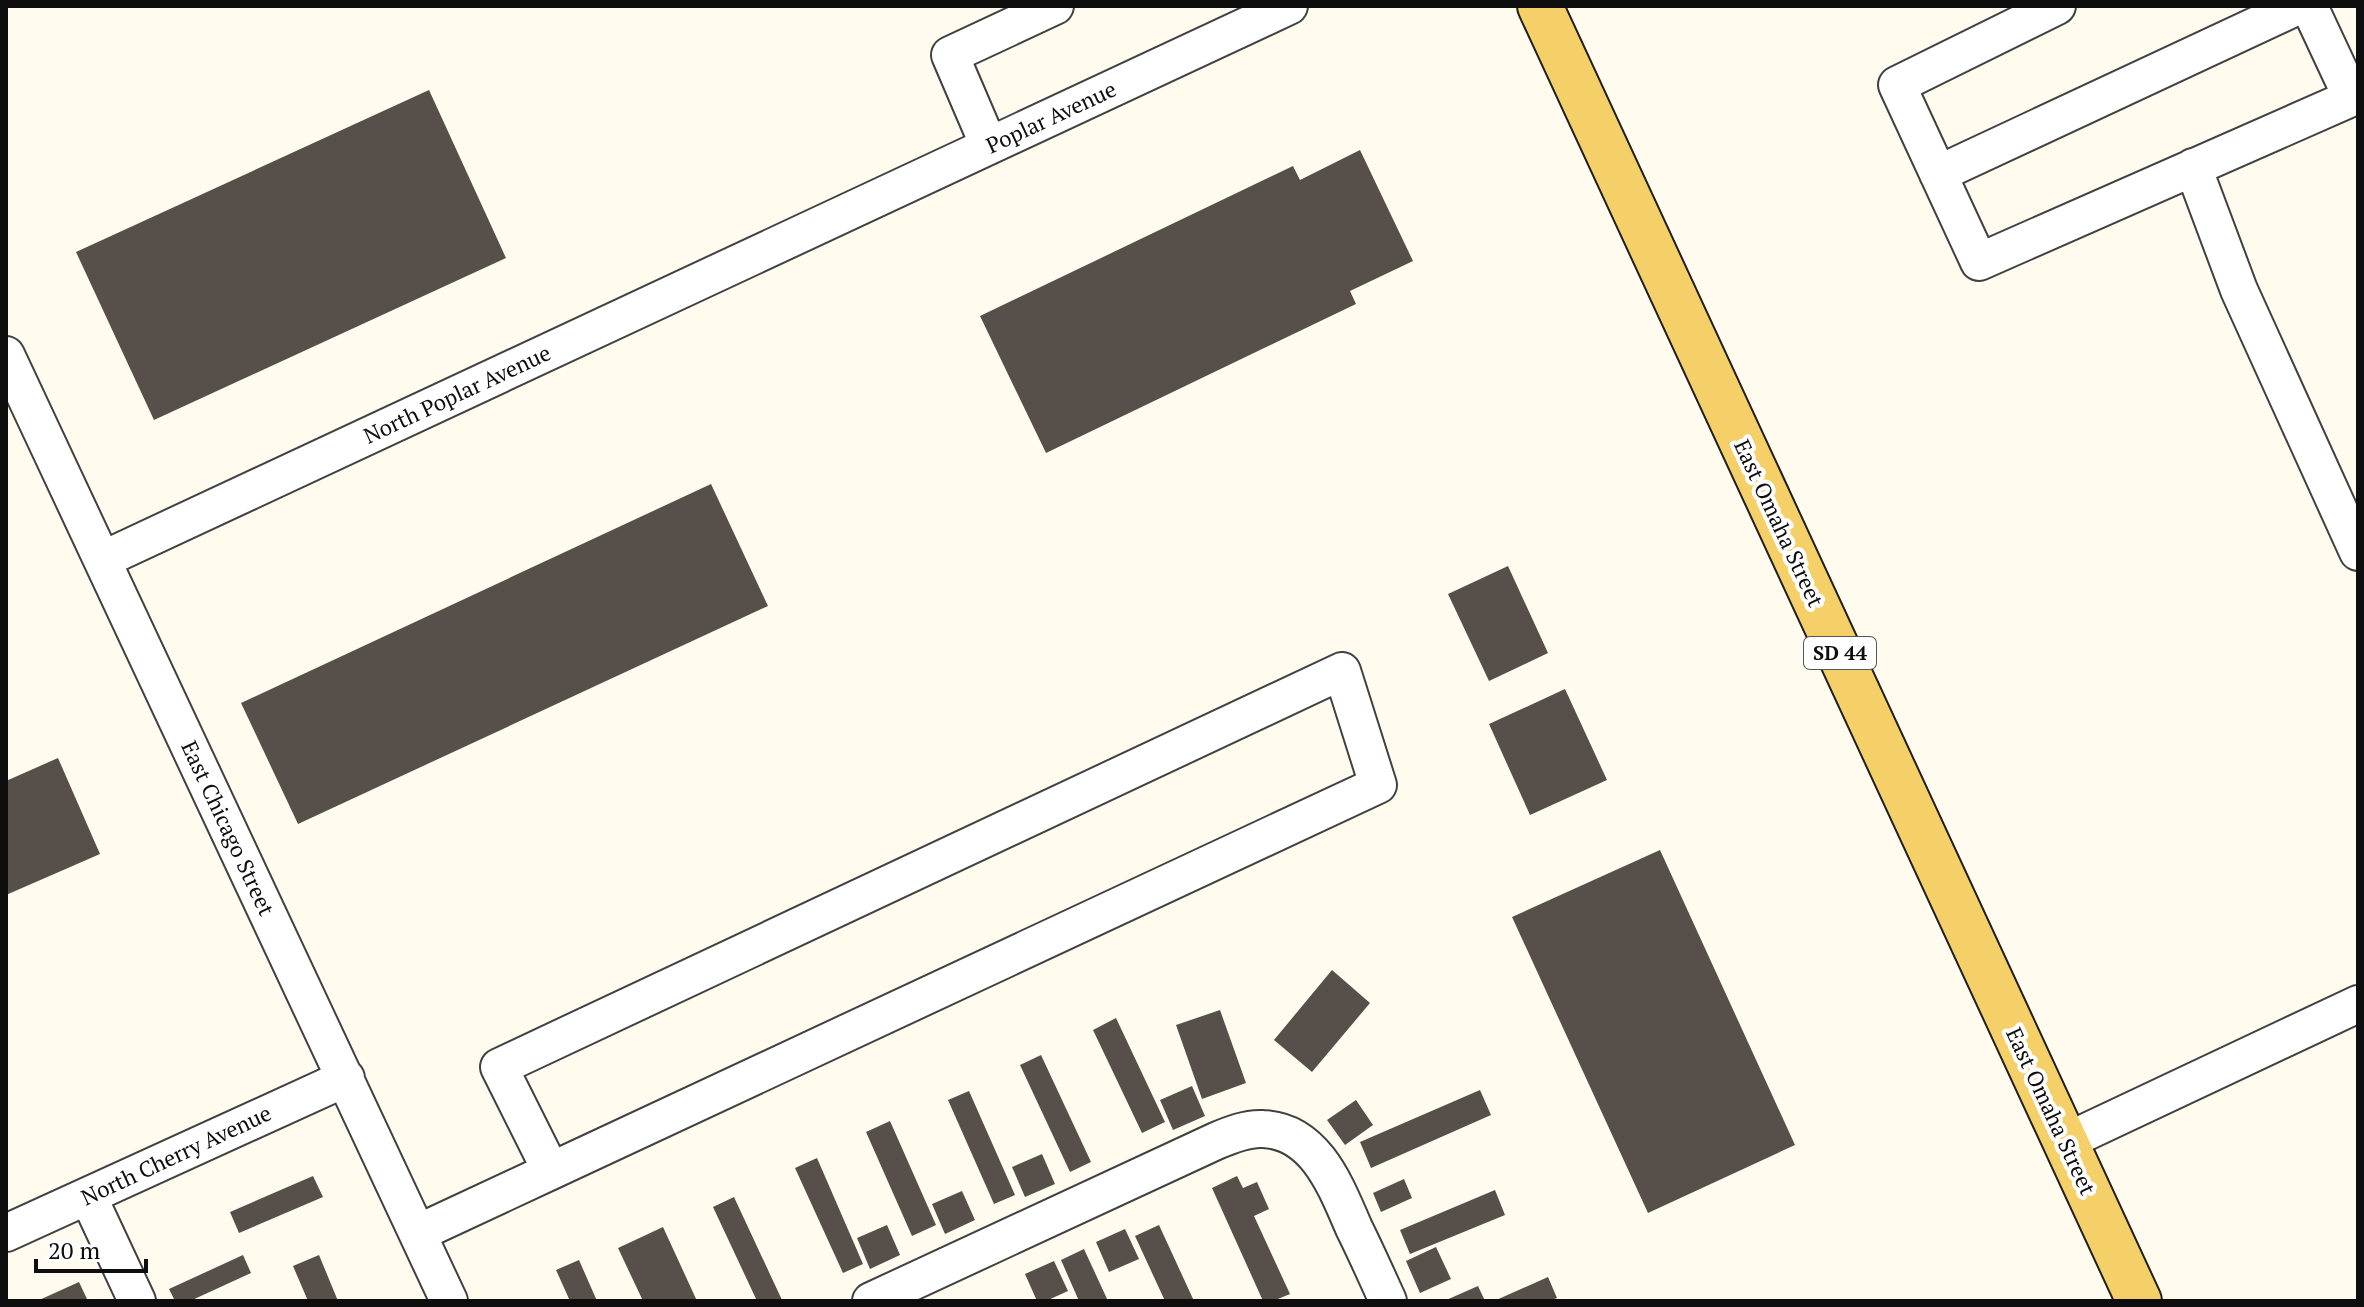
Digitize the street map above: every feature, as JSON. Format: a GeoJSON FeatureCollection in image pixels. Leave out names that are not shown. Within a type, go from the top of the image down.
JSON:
{"type":"FeatureCollection","features":[{"type":"Feature","properties":{"kind":"main road","name":"East Omaha Street"},"geometry":{"type":"LineString","coordinates":[[1540,6],[2139,1301]]}},
{"type":"Feature","properties":{"kind":"street"},"geometry":{"type":"LineString","coordinates":[[989,146],[950,55],[1055,6]]}},
{"type":"Feature","properties":{"kind":"street","name":"Poplar Avenue"},"geometry":{"type":"LineString","coordinates":[[812,229],[1289,6]]}},
{"type":"Feature","properties":{"kind":"street"},"geometry":{"type":"LineString","coordinates":[[2057,6],[1897,85],[1979,262],[2355,96],[2309,6]]}},
{"type":"Feature","properties":{"kind":"street"},"geometry":{"type":"LineString","coordinates":[[1938,174],[2298,6]]}},
{"type":"Feature","properties":{"kind":"street"},"geometry":{"type":"LineString","coordinates":[[2193,167],[2239,290],[2358,552]]}},
{"type":"Feature","properties":{"kind":"street","name":"North Poplar Avenue"},"geometry":{"type":"LineString","coordinates":[[102,560],[812,229]]}},
{"type":"Feature","properties":{"kind":"street","name":"East Chicago Street"},"geometry":{"type":"LineString","coordinates":[[6,355],[449,1301]]}},
{"type":"Feature","properties":{"kind":"street"},"geometry":{"type":"LineString","coordinates":[[418,1233],[551,1171],[1378,785],[1342,671],[499,1067],[551,1171]]}},
{"type":"Feature","properties":{"kind":"street"},"geometry":{"type":"LineString","coordinates":[[2065,1142],[2358,1004]]}},
{"type":"Feature","properties":{"kind":"street","name":"North Cherry Avenue"},"geometry":{"type":"LineString","coordinates":[[6,1233],[346,1078]]}},
{"type":"Feature","properties":{"kind":"street"},"geometry":{"type":"LineString","coordinates":[[871,1301],[1216,1141],[1260,1128],[1278,1130],[1299,1140],[1315,1154],[1331,1176],[1388,1301]]}},
{"type":"Feature","properties":{"kind":"street"},"geometry":{"type":"LineString","coordinates":[[88,1196],[137,1301]]}},
{"type":"Feature","properties":{"kind":"building"},"geometry":{"type":"Polygon","coordinates":[[[429,90],[506,258],[154,420],[76,252],[429,90]]]}},
{"type":"Feature","properties":{"kind":"building"},"geometry":{"type":"Polygon","coordinates":[[[1360,150],[1413,261],[1350,291],[1356,304],[1046,453],[980,316],[1293,166],[1300,180],[1360,150]]]}},
{"type":"Feature","properties":{"kind":"building"},"geometry":{"type":"Polygon","coordinates":[[[711,484],[768,606],[298,824],[241,703],[711,484]]]}},
{"type":"Feature","properties":{"kind":"building"},"geometry":{"type":"Polygon","coordinates":[[[1508,566],[1548,653],[1489,681],[1448,594],[1508,566]]]}},
{"type":"Feature","properties":{"kind":"building"},"geometry":{"type":"Polygon","coordinates":[[[1565,689],[1607,780],[1530,815],[1489,724],[1565,689]]]}},
{"type":"Feature","properties":{"kind":"building"},"geometry":{"type":"Polygon","coordinates":[[[58,758],[100,854],[6,895],[6,781],[58,758]]]}},
{"type":"Feature","properties":{"kind":"building"},"geometry":{"type":"Polygon","coordinates":[[[1660,850],[1795,1145],[1648,1213],[1512,917],[1660,850]]]}},
{"type":"Feature","properties":{"kind":"building"},"geometry":{"type":"Polygon","coordinates":[[[1332,970],[1370,1003],[1312,1072],[1274,1040],[1332,970]]]}},
{"type":"Feature","properties":{"kind":"building"},"geometry":{"type":"Polygon","coordinates":[[[1220,1010],[1246,1083],[1202,1099],[1176,1025],[1220,1010]]]}},
{"type":"Feature","properties":{"kind":"building"},"geometry":{"type":"Polygon","coordinates":[[[1116,1018],[1165,1122],[1142,1133],[1093,1030],[1116,1018]]]}},
{"type":"Feature","properties":{"kind":"building"},"geometry":{"type":"Polygon","coordinates":[[[1041,1055],[1091,1162],[1070,1172],[1020,1065],[1041,1055]]]}},
{"type":"Feature","properties":{"kind":"building"},"geometry":{"type":"Polygon","coordinates":[[[1192,1086],[1205,1116],[1173,1130],[1160,1100],[1192,1086]]]}},
{"type":"Feature","properties":{"kind":"building"},"geometry":{"type":"Polygon","coordinates":[[[1480,1090],[1491,1115],[1371,1168],[1360,1142],[1480,1090]]]}},
{"type":"Feature","properties":{"kind":"building"},"geometry":{"type":"Polygon","coordinates":[[[969,1091],[1015,1195],[994,1204],[948,1100],[969,1091]]]}},
{"type":"Feature","properties":{"kind":"building"},"geometry":{"type":"Polygon","coordinates":[[[1356,1100],[1373,1125],[1345,1145],[1327,1120],[1356,1100]]]}},
{"type":"Feature","properties":{"kind":"building"},"geometry":{"type":"Polygon","coordinates":[[[890,1121],[936,1225],[912,1236],[866,1132],[890,1121]]]}},
{"type":"Feature","properties":{"kind":"building"},"geometry":{"type":"Polygon","coordinates":[[[1042,1154],[1055,1184],[1025,1197],[1012,1167],[1042,1154]]]}},
{"type":"Feature","properties":{"kind":"building"},"geometry":{"type":"Polygon","coordinates":[[[817,1158],[863,1264],[843,1273],[795,1168],[817,1158]]]}},
{"type":"Feature","properties":{"kind":"building"},"geometry":{"type":"Polygon","coordinates":[[[313,1176],[323,1197],[239,1233],[230,1212],[313,1176]]]}},
{"type":"Feature","properties":{"kind":"building"},"geometry":{"type":"Polygon","coordinates":[[[1237,1176],[1243,1188],[1257,1182],[1269,1209],[1254,1216],[1290,1294],[1273,1301],[1263,1301],[1212,1188],[1237,1176]]]}},
{"type":"Feature","properties":{"kind":"building"},"geometry":{"type":"Polygon","coordinates":[[[1404,1179],[1412,1198],[1381,1212],[1373,1193],[1404,1179]]]}},
{"type":"Feature","properties":{"kind":"building"},"geometry":{"type":"Polygon","coordinates":[[[1495,1190],[1505,1215],[1410,1254],[1400,1230],[1495,1190]]]}},
{"type":"Feature","properties":{"kind":"building"},"geometry":{"type":"Polygon","coordinates":[[[962,1191],[975,1220],[945,1234],[932,1204],[962,1191]]]}},
{"type":"Feature","properties":{"kind":"building"},"geometry":{"type":"Polygon","coordinates":[[[734,1197],[780,1301],[757,1301],[713,1207],[734,1197]]]}},
{"type":"Feature","properties":{"kind":"building"},"geometry":{"type":"Polygon","coordinates":[[[887,1225],[900,1255],[870,1269],[857,1238],[887,1225]]]}},
{"type":"Feature","properties":{"kind":"building"},"geometry":{"type":"Polygon","coordinates":[[[1159,1225],[1194,1301],[1165,1301],[1135,1236],[1159,1225]]]}},
{"type":"Feature","properties":{"kind":"building"},"geometry":{"type":"Polygon","coordinates":[[[663,1227],[697,1301],[643,1301],[618,1248],[663,1227]]]}},
{"type":"Feature","properties":{"kind":"building"},"geometry":{"type":"Polygon","coordinates":[[[1125,1229],[1139,1259],[1109,1272],[1096,1242],[1125,1229]]]}},
{"type":"Feature","properties":{"kind":"building"},"geometry":{"type":"Polygon","coordinates":[[[1436,1247],[1451,1279],[1420,1293],[1406,1261],[1436,1247]]]}},
{"type":"Feature","properties":{"kind":"building"},"geometry":{"type":"Polygon","coordinates":[[[1084,1249],[1108,1301],[1079,1301],[1061,1260],[1084,1249]]]}},
{"type":"Feature","properties":{"kind":"building"},"geometry":{"type":"Polygon","coordinates":[[[243,1255],[251,1273],[190,1301],[175,1301],[169,1289],[243,1255]]]}},
{"type":"Feature","properties":{"kind":"building"},"geometry":{"type":"Polygon","coordinates":[[[319,1255],[338,1301],[308,1301],[293,1266],[319,1255]]]}},
{"type":"Feature","properties":{"kind":"building"},"geometry":{"type":"Polygon","coordinates":[[[579,1260],[597,1301],[570,1301],[556,1270],[579,1260]]]}},
{"type":"Feature","properties":{"kind":"building"},"geometry":{"type":"Polygon","coordinates":[[[1054,1261],[1068,1291],[1046,1301],[1037,1301],[1025,1274],[1054,1261]]]}},
{"type":"Feature","properties":{"kind":"building"},"geometry":{"type":"Polygon","coordinates":[[[1548,1277],[1557,1298],[1549,1301],[1494,1301],[1548,1277]]]}},
{"type":"Feature","properties":{"kind":"building"},"geometry":{"type":"Polygon","coordinates":[[[79,1282],[87,1299],[37,1301],[79,1282]]]}},
{"type":"Feature","properties":{"kind":"building"},"geometry":{"type":"Polygon","coordinates":[[[1478,1286],[1485,1301],[1444,1301],[1478,1286]]]}}]}
